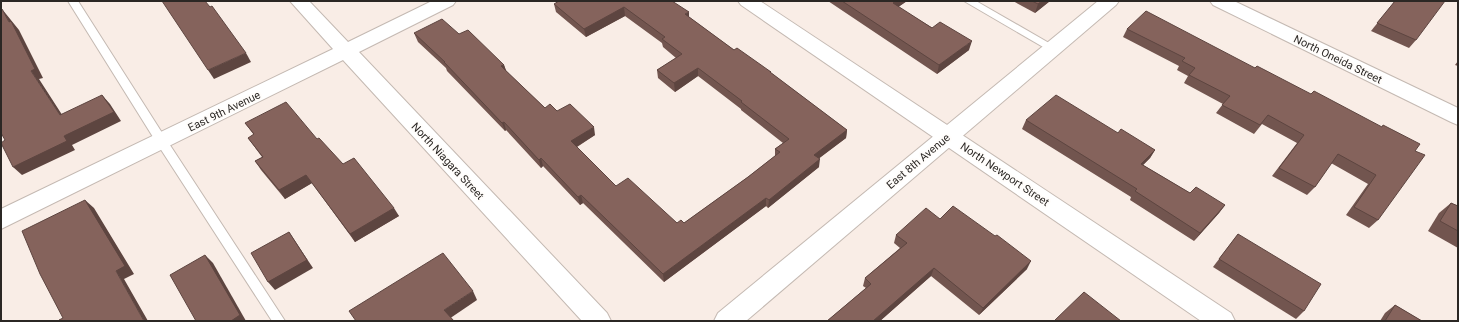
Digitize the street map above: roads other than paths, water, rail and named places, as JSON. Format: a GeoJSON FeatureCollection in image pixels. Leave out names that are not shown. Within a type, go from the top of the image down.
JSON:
{"type":"FeatureCollection","features":[{"type":"Feature","properties":{"kind":"street","name":"North Niagara Street"},"geometry":{"type":"LineString","coordinates":[[299,1],[598,321]]}},
{"type":"Feature","properties":{"kind":"street","name":"East 9th Avenue"},"geometry":{"type":"LineString","coordinates":[[1,220],[447,1]]}},
{"type":"Feature","properties":{"kind":"street","name":"North Newport Street"},"geometry":{"type":"LineString","coordinates":[[746,1],[1222,321]]}},
{"type":"Feature","properties":{"kind":"street","name":"East 8th Avenue"},"geometry":{"type":"LineString","coordinates":[[727,321],[1110,1]]}},
{"type":"Feature","properties":{"kind":"street","name":"North Oneida Street"},"geometry":{"type":"LineString","coordinates":[[1219,1],[1458,117]]}},
{"type":"Feature","properties":{"kind":"lane"},"geometry":{"type":"LineString","coordinates":[[73,1],[162,142],[279,321]]}},
{"type":"Feature","properties":{"kind":"lane"},"geometry":{"type":"LineString","coordinates":[[969,1],[1053,49]]}}]}
